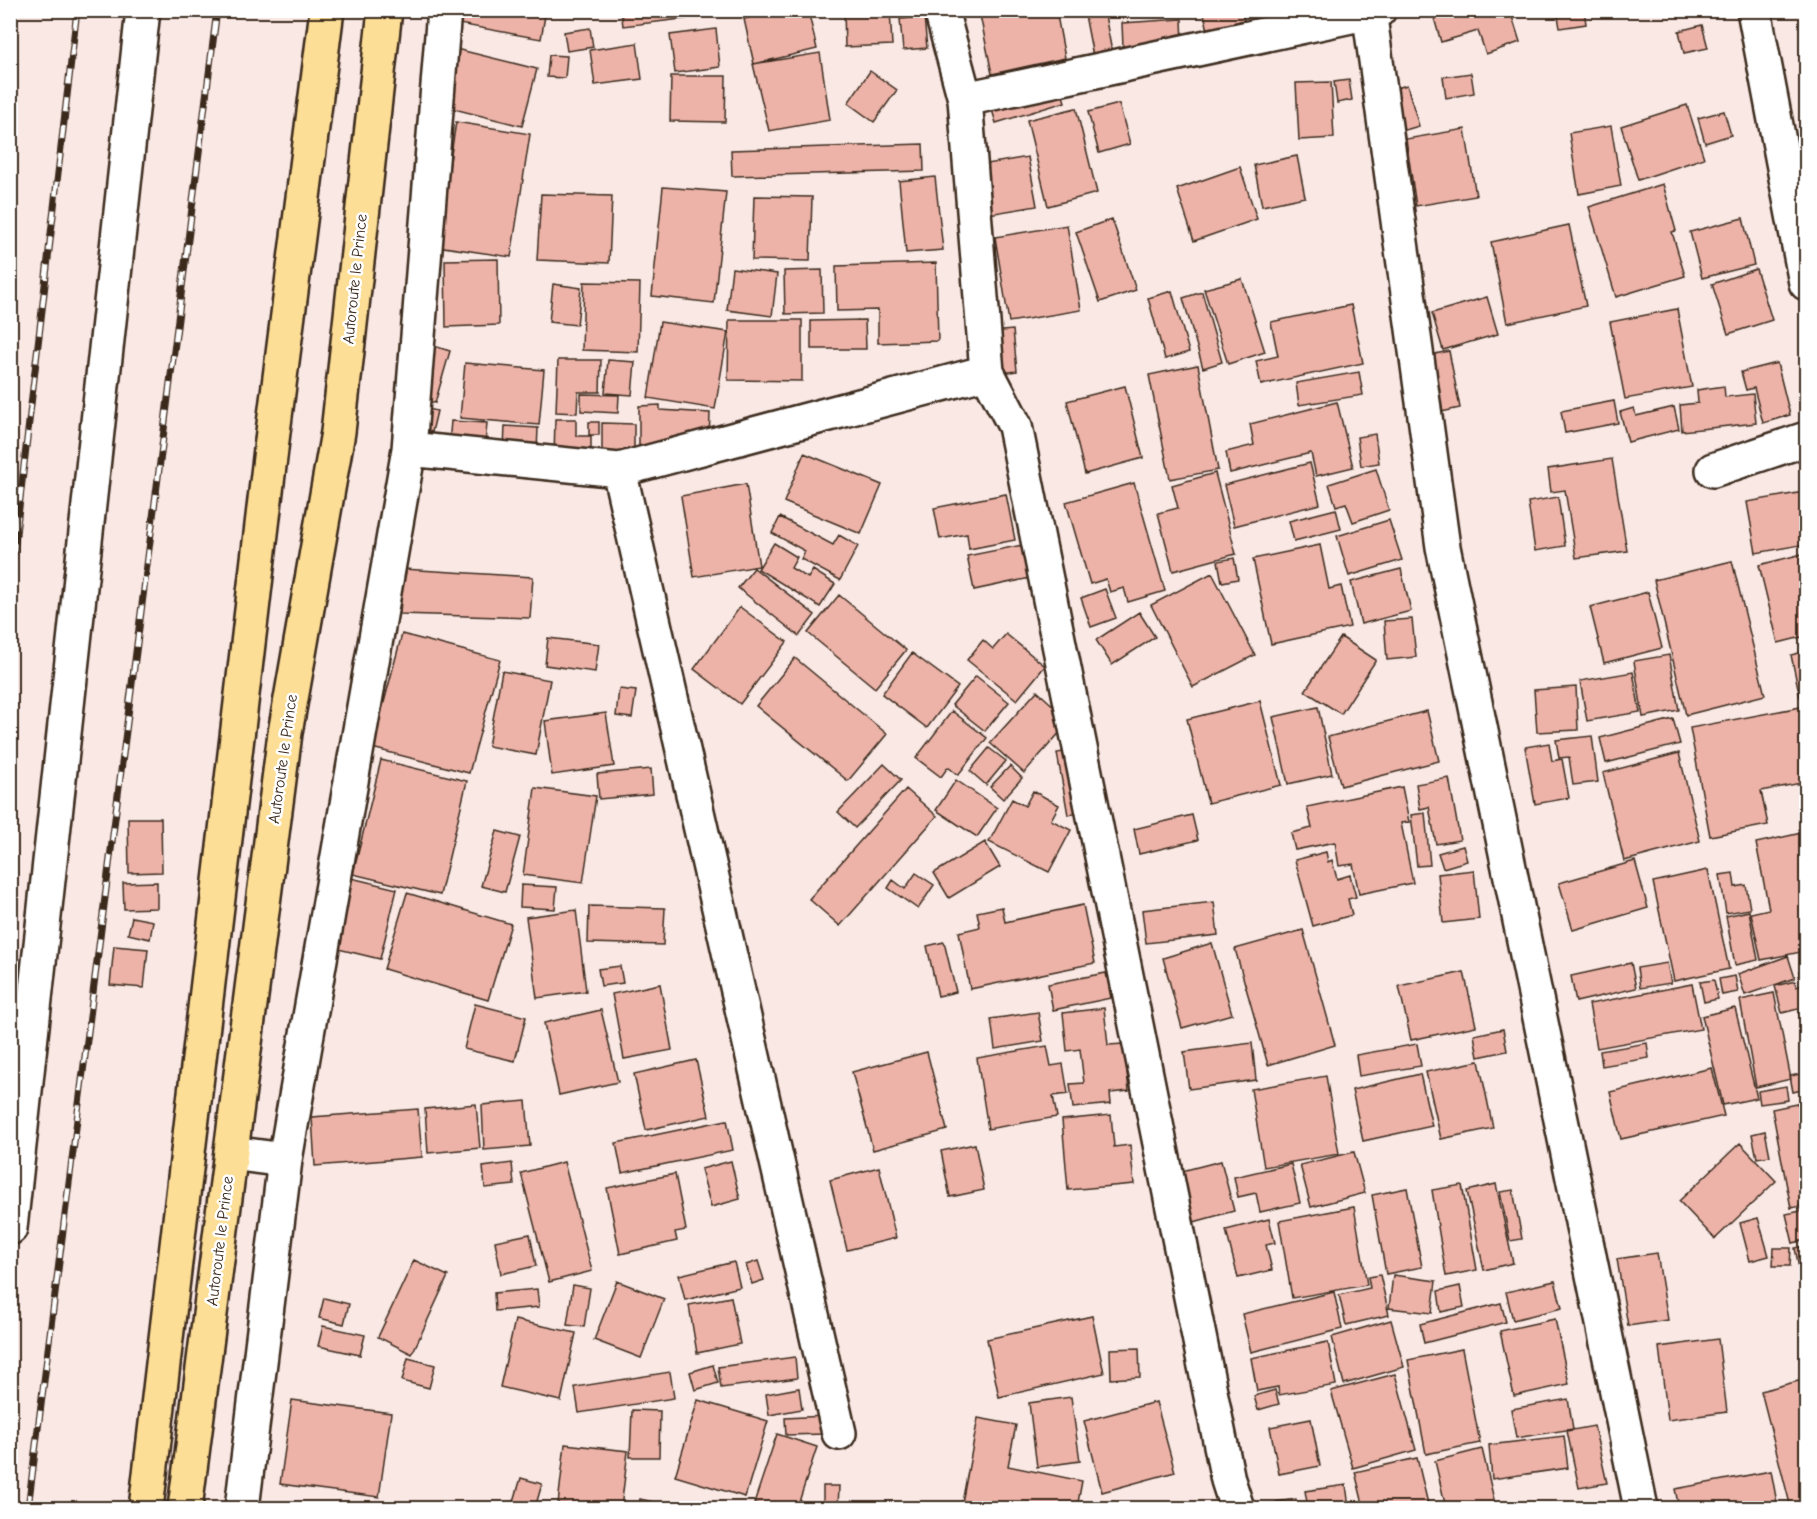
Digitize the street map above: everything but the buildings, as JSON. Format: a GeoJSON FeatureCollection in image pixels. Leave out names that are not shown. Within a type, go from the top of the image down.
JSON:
{"type":"FeatureCollection","features":[{"type":"Feature","properties":{"kind":"main road"},"geometry":{"type":"LineString","coordinates":[[146,1509],[273,432],[327,10]]}},
{"type":"Feature","properties":{"kind":"main road","name":"Autoroute le Prince"},"geometry":{"type":"LineString","coordinates":[[185,1509],[285,733],[338,432],[385,10]]}},
{"type":"Feature","properties":{"kind":"street"},"geometry":{"type":"LineString","coordinates":[[10,1228],[143,10]]}},
{"type":"Feature","properties":{"kind":"street"},"geometry":{"type":"LineString","coordinates":[[242,1509],[285,1160],[409,449],[444,10]]}},
{"type":"Feature","properties":{"kind":"street"},"geometry":{"type":"LineString","coordinates":[[941,10],[965,99],[987,372],[1015,426],[1219,1433],[1237,1509]]}},
{"type":"Feature","properties":{"kind":"street"},"geometry":{"type":"LineString","coordinates":[[1754,10],[1806,283]]}},
{"type":"Feature","properties":{"kind":"street"},"geometry":{"type":"LineString","coordinates":[[965,99],[1372,11],[1443,547],[1641,1509]]}},
{"type":"Feature","properties":{"kind":"street"},"geometry":{"type":"LineString","coordinates":[[409,449],[620,470],[987,372]]}},
{"type":"Feature","properties":{"kind":"street"},"geometry":{"type":"LineString","coordinates":[[1713,470],[1806,439]]}},
{"type":"Feature","properties":{"kind":"street"},"geometry":{"type":"LineString","coordinates":[[620,470],[838,1433]]}},
{"type":"Feature","properties":{"kind":"street"},"geometry":{"type":"LineString","coordinates":[[231,1153],[285,1160]]}},
{"type":"Feature","properties":{"kind":"railway"},"geometry":{"type":"LineString","coordinates":[[10,585],[77,10]]}},
{"type":"Feature","properties":{"kind":"railway"},"geometry":{"type":"LineString","coordinates":[[28,1508],[217,10]]}}]}
